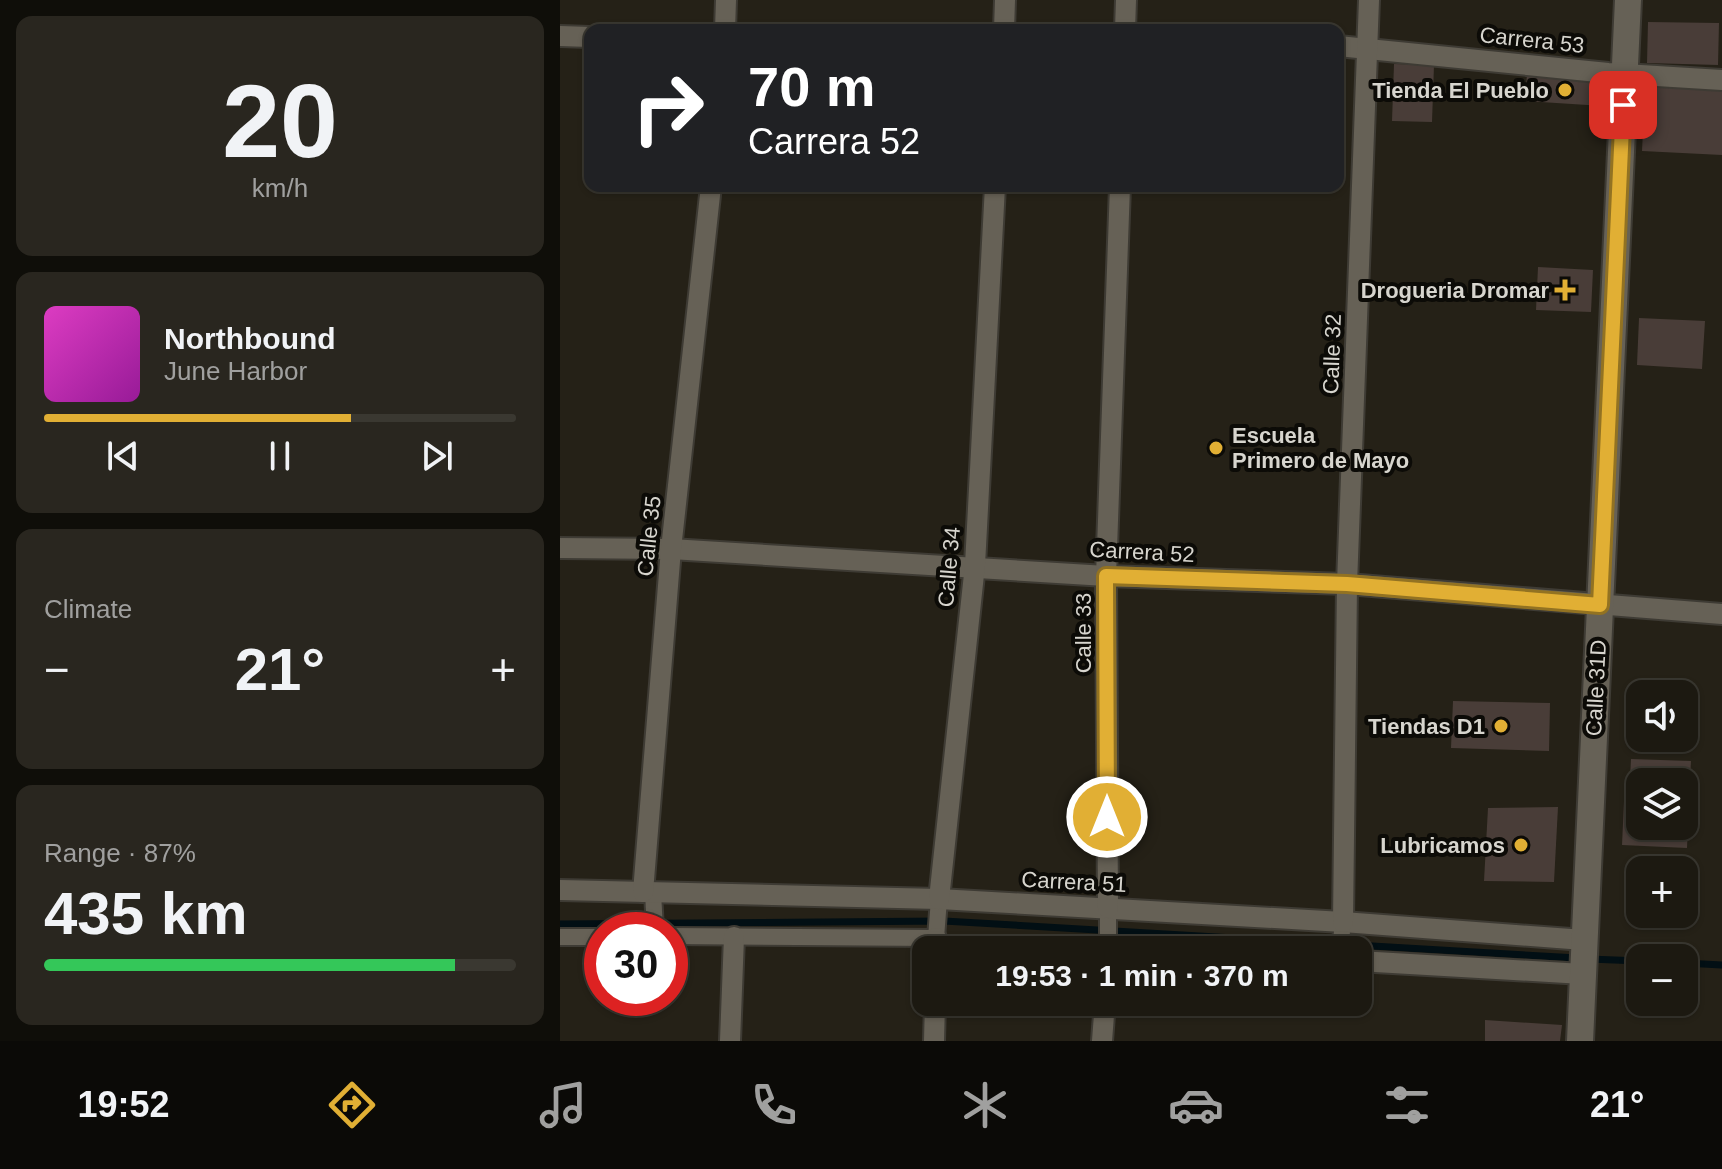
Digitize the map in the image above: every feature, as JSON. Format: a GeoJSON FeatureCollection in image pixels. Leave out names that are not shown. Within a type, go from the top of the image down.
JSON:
{"type":"FeatureCollection","features":[{"type":"Feature","properties":{"kind":"street"},"geometry":{"type":"LineString","coordinates":[[725,24],[726,0]]}},
{"type":"Feature","properties":{"kind":"street"},"geometry":{"type":"LineString","coordinates":[[1004,24],[1005,0]]}},
{"type":"Feature","properties":{"kind":"street"},"geometry":{"type":"LineString","coordinates":[[1125,24],[1126,0]]}},
{"type":"Feature","properties":{"kind":"street","name":"Calle 32"},"geometry":{"type":"LineString","coordinates":[[1342,936],[1347,584],[1369,0]]}},
{"type":"Feature","properties":{"kind":"street","name":"Calle 31D"},"geometry":{"type":"LineString","coordinates":[[1580,1041],[1628,0]]}},
{"type":"Feature","properties":{"kind":"street"},"geometry":{"type":"LineString","coordinates":[[560,36],[584,37]]}},
{"type":"Feature","properties":{"kind":"street","name":"Carrera 53"},"geometry":{"type":"LineString","coordinates":[[1344,46],[1625,74],[1722,80]]}},
{"type":"Feature","properties":{"kind":"street","name":"Calle 35"},"geometry":{"type":"LineString","coordinates":[[652,912],[650,895],[671,549],[710,192]]}},
{"type":"Feature","properties":{"kind":"street","name":"Calle 34"},"geometry":{"type":"LineString","coordinates":[[936,936],[975,565],[995,192]]}},
{"type":"Feature","properties":{"kind":"street","name":"Calle 33"},"geometry":{"type":"LineString","coordinates":[[1108,936],[1106,576],[1120,192]]}},
{"type":"Feature","properties":{"kind":"street","name":"Carrera 52"},"geometry":{"type":"LineString","coordinates":[[560,548],[671,549],[975,565],[1106,576],[1347,584],[1722,614]]}},
{"type":"Feature","properties":{"kind":"street","name":"Carrera 51"},"geometry":{"type":"LineString","coordinates":[[560,890],[939,904],[1584,940]]}},
{"type":"Feature","properties":{"kind":"street"},"geometry":{"type":"LineString","coordinates":[[688,936],[912,939]]}},
{"type":"Feature","properties":{"kind":"street"},"geometry":{"type":"LineString","coordinates":[[560,937],[584,937]]}},
{"type":"Feature","properties":{"kind":"street"},"geometry":{"type":"LineString","coordinates":[[730,1041],[734,937]]}},
{"type":"Feature","properties":{"kind":"street"},"geometry":{"type":"LineString","coordinates":[[1372,962],[1583,974]]}},
{"type":"Feature","properties":{"kind":"street"},"geometry":{"type":"LineString","coordinates":[[934,1041],[935,1016]]}},
{"type":"Feature","properties":{"kind":"street"},"geometry":{"type":"LineString","coordinates":[[1102,1041],[1104,1016]]}},
{"type":"Feature","properties":{"kind":"building"},"geometry":{"type":"Polygon","coordinates":[[[1648,22],[1719,23],[1718,65],[1647,63],[1648,22]]]}},
{"type":"Feature","properties":{"kind":"building"},"geometry":{"type":"Polygon","coordinates":[[[1394,64],[1434,65],[1432,122],[1392,121],[1394,64]]]}},
{"type":"Feature","properties":{"kind":"building","name":"Tienda El Pueblo"},"geometry":{"type":"Polygon","coordinates":[[[1527,74],[1605,79],[1603,106],[1525,101],[1527,74]]]}},
{"type":"Feature","properties":{"kind":"building"},"geometry":{"type":"Polygon","coordinates":[[[1645,87],[1722,90],[1722,155],[1642,151],[1645,87]]]}},
{"type":"Feature","properties":{"kind":"building","name":"Drogueria Dromar"},"geometry":{"type":"Polygon","coordinates":[[[1538,267],[1593,270],[1591,312],[1536,310],[1538,267]]]}},
{"type":"Feature","properties":{"kind":"building"},"geometry":{"type":"Polygon","coordinates":[[[1639,318],[1705,321],[1702,369],[1637,365],[1639,318]]]}},
{"type":"Feature","properties":{"kind":"building","name":"Tiendas D1"},"geometry":{"type":"Polygon","coordinates":[[[1453,701],[1550,703],[1549,751],[1451,748],[1453,701]]]}},
{"type":"Feature","properties":{"kind":"building"},"geometry":{"type":"Polygon","coordinates":[[[1631,759],[1691,761],[1691,768],[1631,768],[1631,759]]]}},
{"type":"Feature","properties":{"kind":"building"},"geometry":{"type":"Polygon","coordinates":[[[1624,801],[1626,840],[1687,840],[1687,848],[1622,845],[1624,801]]]}},
{"type":"Feature","properties":{"kind":"building","name":"Lubricamos"},"geometry":{"type":"Polygon","coordinates":[[[1558,807],[1554,882],[1484,881],[1488,808],[1558,807]]]}},
{"type":"Feature","properties":{"kind":"building"},"geometry":{"type":"Polygon","coordinates":[[[1485,1020],[1562,1025],[1560,1041],[1485,1041],[1485,1020]]]}},
{"type":"Feature","properties":{"kind":"waterway"},"geometry":{"type":"LineString","coordinates":[[560,924],[944,921],[1577,958]]}},
{"type":"Feature","properties":{"kind":"waterway"},"geometry":{"type":"LineString","coordinates":[[1589,959],[1626,960]]}},
{"type":"Feature","properties":{"kind":"waterway"},"geometry":{"type":"LineString","coordinates":[[1698,964],[1722,965]]}},
{"type":"Feature","properties":{"kind":"place","name":"Tienda El Pueblo"},"geometry":{"type":"Point","coordinates":[1565,90]}},
{"type":"Feature","properties":{"kind":"place","name":"Drogueria Dromar"},"geometry":{"type":"Point","coordinates":[1565,290]}},
{"type":"Feature","properties":{"kind":"place","name":"Escuela Primero de Mayo"},"geometry":{"type":"Point","coordinates":[1216,448]}},
{"type":"Feature","properties":{"kind":"place","name":"Tiendas D1"},"geometry":{"type":"Point","coordinates":[1501,726]}},
{"type":"Feature","properties":{"kind":"place","name":"Lubricamos"},"geometry":{"type":"Point","coordinates":[1521,845]}},
{"type":"Feature","properties":{"kind":"route"},"geometry":{"type":"LineString","coordinates":[[1107,817],[1106,576],[1347,584],[1600,605],[1623,105]]}}]}
